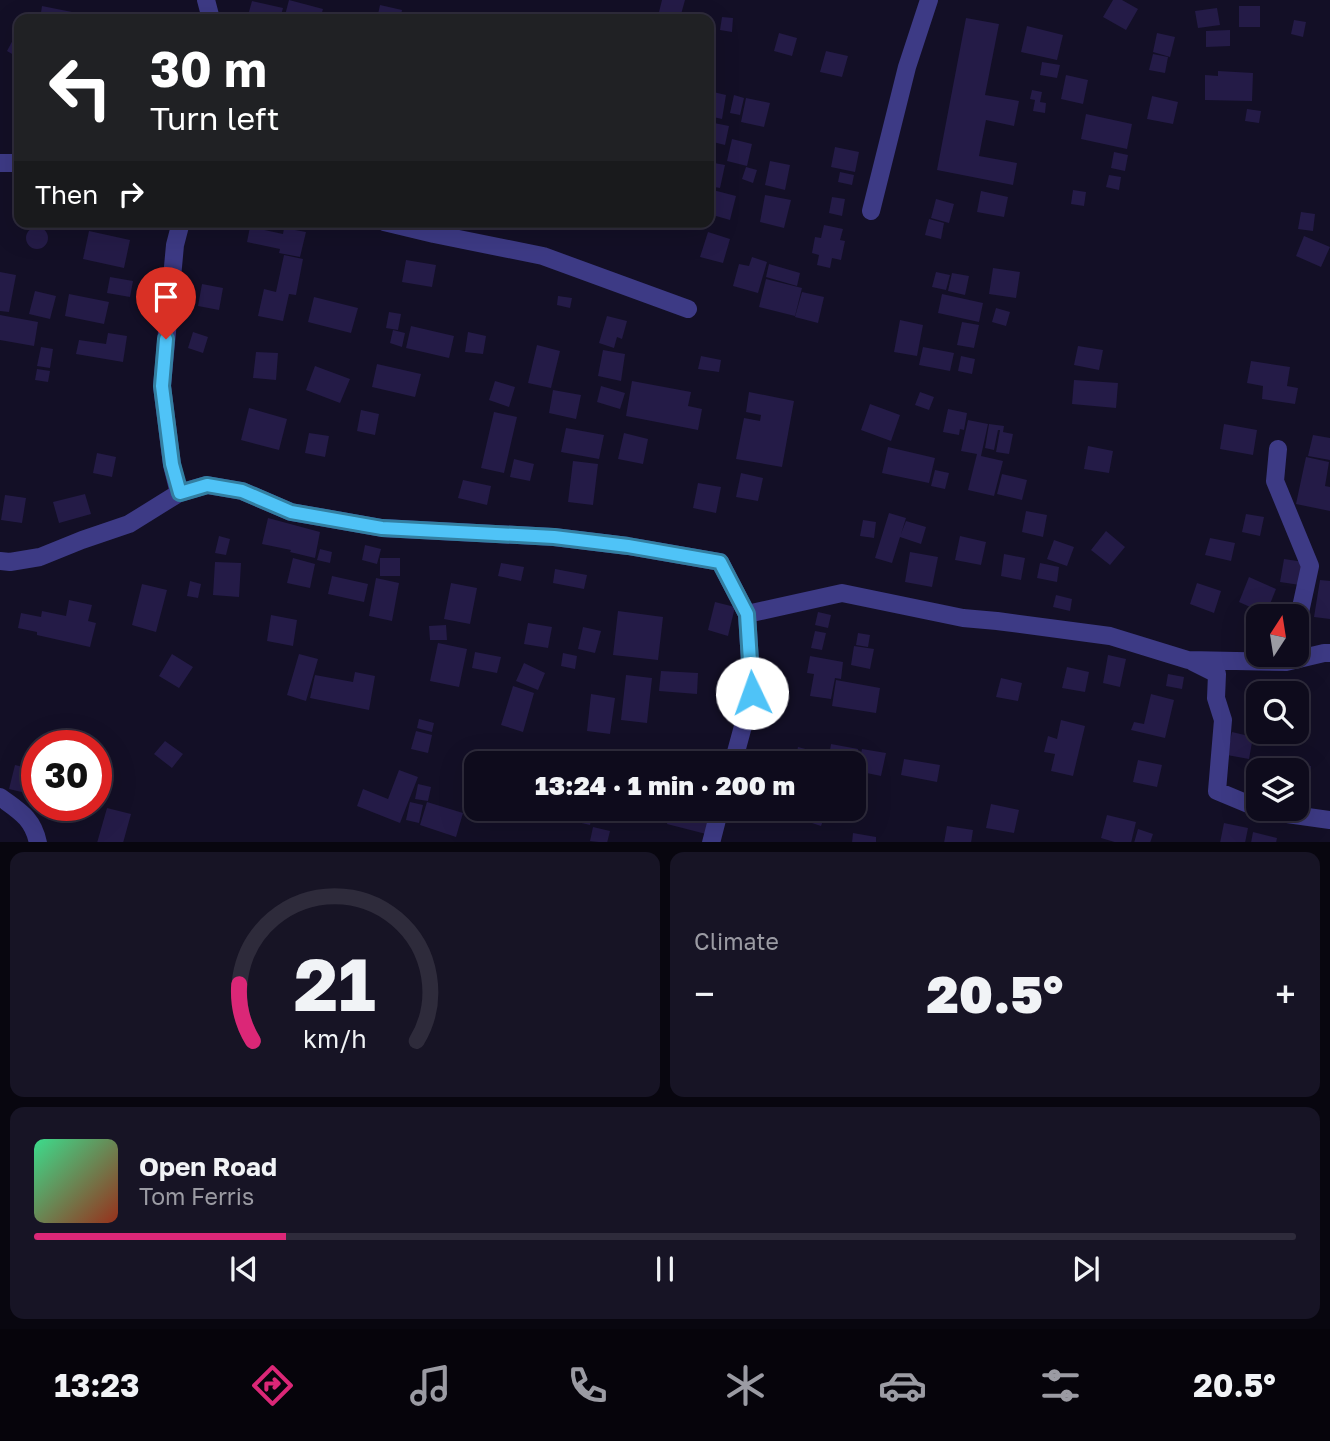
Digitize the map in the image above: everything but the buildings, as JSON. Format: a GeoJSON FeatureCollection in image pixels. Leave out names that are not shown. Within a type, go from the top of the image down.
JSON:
{"type":"FeatureCollection","features":[{"type":"Feature","properties":{"kind":"street"},"geometry":{"type":"LineString","coordinates":[[871,211],[907,67],[929,0]]}},
{"type":"Feature","properties":{"kind":"street"},"geometry":{"type":"LineString","coordinates":[[179,228],[175,245],[162,386],[172,464],[180,493]]}},
{"type":"Feature","properties":{"kind":"street"},"geometry":{"type":"LineString","coordinates":[[409,228],[543,256],[688,309]]}},
{"type":"Feature","properties":{"kind":"street"},"geometry":{"type":"LineString","coordinates":[[1278,449],[1275,481],[1310,566],[1302,604]]}},
{"type":"Feature","properties":{"kind":"street"},"geometry":{"type":"LineString","coordinates":[[0,561],[40,557],[129,524],[180,493],[207,485],[242,491],[291,512],[382,528],[554,537],[628,546],[720,562],[747,614],[752,693],[736,751]]}},
{"type":"Feature","properties":{"kind":"street"},"geometry":{"type":"LineString","coordinates":[[747,614],[842,593],[963,618],[1110,636],[1188,660],[1217,674],[1216,698],[1223,720],[1217,790],[1265,811],[1330,820]]}},
{"type":"Feature","properties":{"kind":"street"},"geometry":{"type":"LineString","coordinates":[[1309,655],[1330,653]]}},
{"type":"Feature","properties":{"kind":"street"},"geometry":{"type":"LineString","coordinates":[[1188,660],[1246,659]]}},
{"type":"Feature","properties":{"kind":"street"},"geometry":{"type":"LineString","coordinates":[[0,797],[35,827],[38,842]]}},
{"type":"Feature","properties":{"kind":"street"},"geometry":{"type":"LineString","coordinates":[[711,842],[717,821]]}},
{"type":"Feature","properties":{"kind":"route"},"geometry":{"type":"LineString","coordinates":[[166,339],[162,386],[172,464],[180,493],[207,485],[242,491],[291,512],[382,528],[554,537],[628,546],[720,562],[747,614],[752,693]]}}]}
